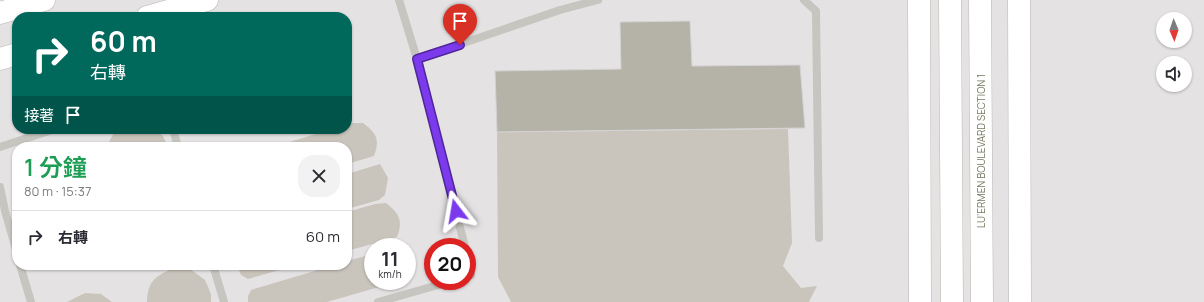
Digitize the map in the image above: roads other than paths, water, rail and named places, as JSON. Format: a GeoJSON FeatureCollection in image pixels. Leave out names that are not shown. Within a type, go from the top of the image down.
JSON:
{"type":"FeatureCollection","features":[{"type":"Feature","properties":{"kind":"street"},"geometry":{"type":"LineString","coordinates":[[0,13],[44,0]]}},
{"type":"Feature","properties":{"kind":"street"},"geometry":{"type":"LineString","coordinates":[[165,12],[208,0]]}},
{"type":"Feature","properties":{"kind":"street"},"geometry":{"type":"LineString","coordinates":[[950,0],[952,302]]}},
{"type":"Feature","properties":{"kind":"street","name":"LU’ERMEN BOULEVARD SECTION 1"},"geometry":{"type":"LineString","coordinates":[[980,0],[982,302]]}},
{"type":"Feature","properties":{"kind":"street"},"geometry":{"type":"LineString","coordinates":[[1020,302],[1019,10],[1028,0]]}},
{"type":"Feature","properties":{"kind":"street"},"geometry":{"type":"LineString","coordinates":[[918,4],[920,302]]}},
{"type":"Feature","properties":{"kind":"street"},"geometry":{"type":"LineString","coordinates":[[0,59],[12,55]]}},
{"type":"Feature","properties":{"kind":"lane"},"geometry":{"type":"LineString","coordinates":[[399,0],[417,59],[463,238]]}},
{"type":"Feature","properties":{"kind":"lane"},"geometry":{"type":"LineString","coordinates":[[417,59],[560,10],[598,0]]}},
{"type":"Feature","properties":{"kind":"lane"},"geometry":{"type":"LineString","coordinates":[[804,0],[816,11],[819,238]]}},
{"type":"Feature","properties":{"kind":"lane"},"geometry":{"type":"LineString","coordinates":[[15,142],[40,134]]}},
{"type":"Feature","properties":{"kind":"lane"},"geometry":{"type":"LineString","coordinates":[[0,147],[12,143]]}},
{"type":"Feature","properties":{"kind":"lane"},"geometry":{"type":"LineString","coordinates":[[0,187],[12,236]]}},
{"type":"Feature","properties":{"kind":"lane"},"geometry":{"type":"LineString","coordinates":[[21,270],[31,302]]}},
{"type":"Feature","properties":{"kind":"lane"},"geometry":{"type":"LineString","coordinates":[[214,270],[224,302]]}},
{"type":"Feature","properties":{"kind":"lane"},"geometry":{"type":"LineString","coordinates":[[378,302],[424,289]]}},
{"type":"Feature","properties":{"kind":"lane"},"geometry":{"type":"LineString","coordinates":[[411,302],[412,293]]}}]}
